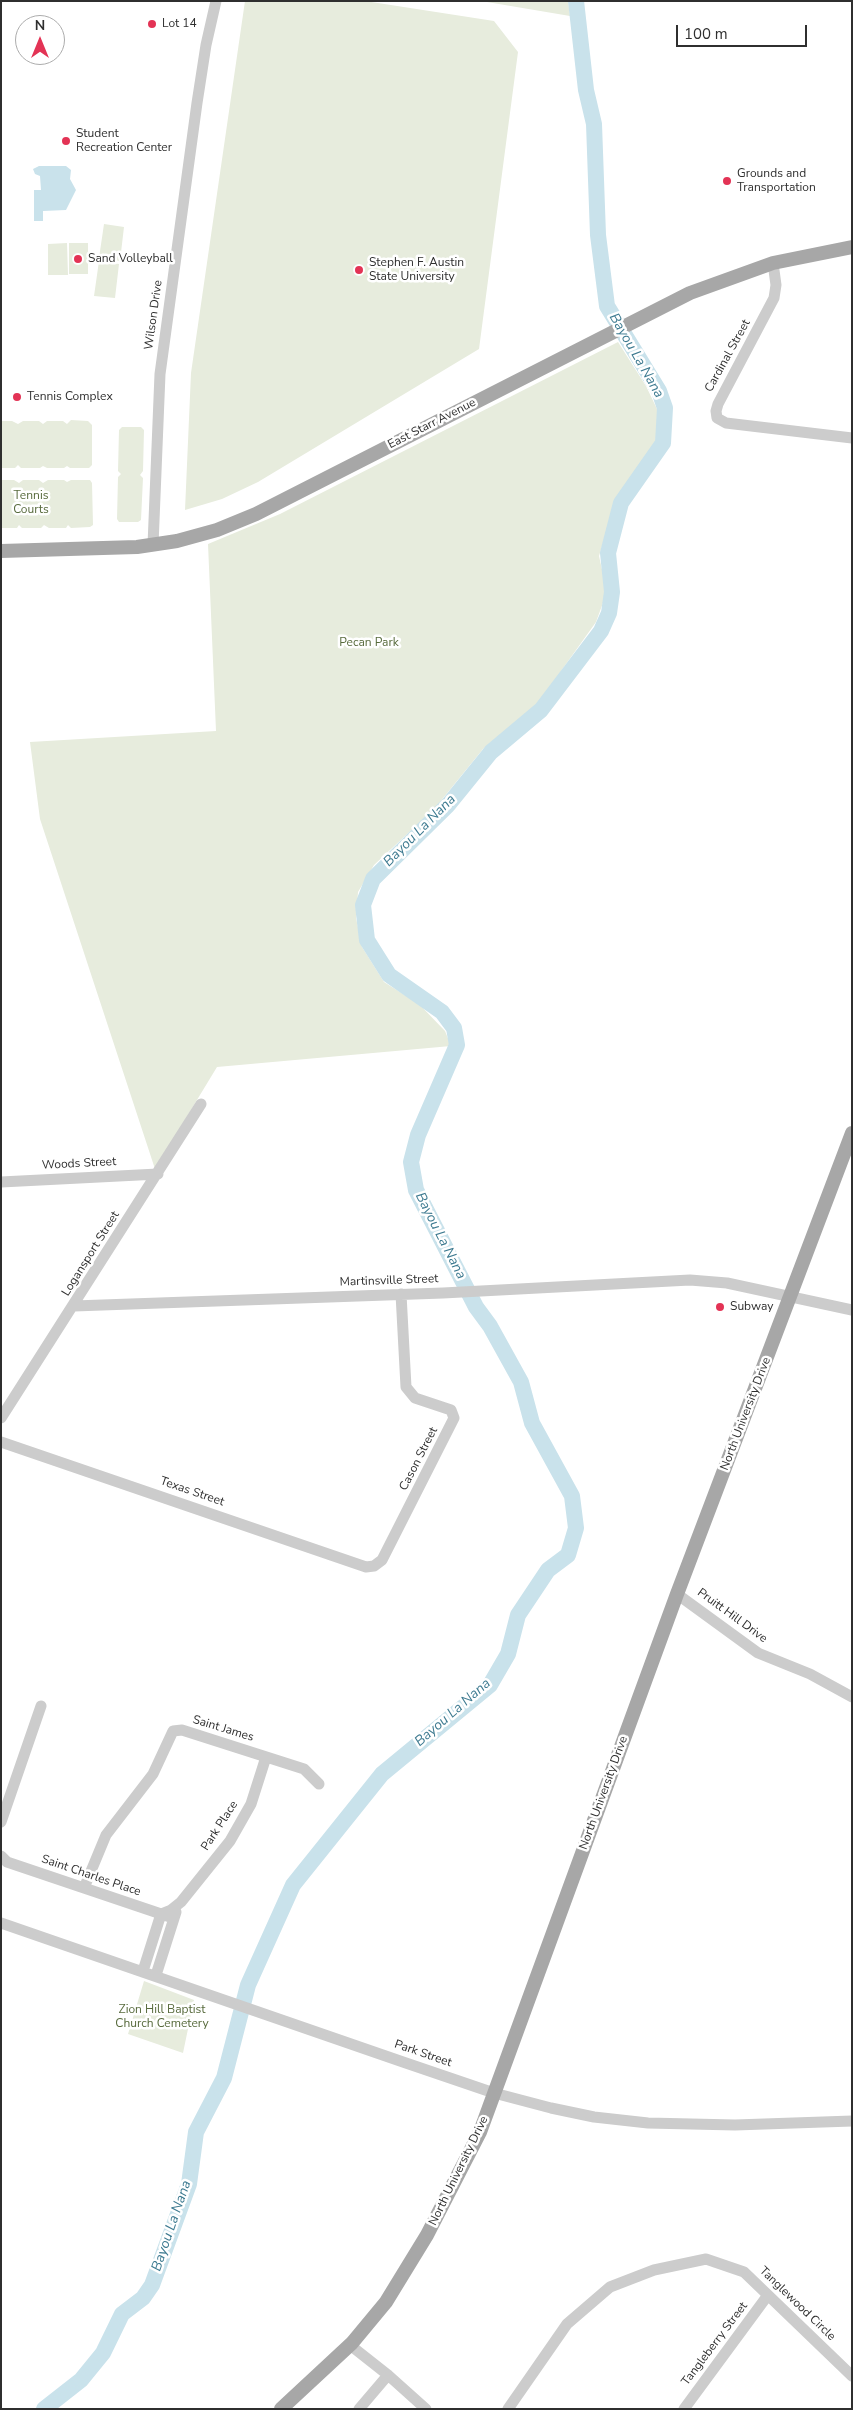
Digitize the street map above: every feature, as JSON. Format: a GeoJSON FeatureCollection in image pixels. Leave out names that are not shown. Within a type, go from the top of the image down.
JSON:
{"type":"FeatureCollection","features":[{"type":"Feature","properties":{"kind":"main road","name":"East Starr Avenue"},"geometry":{"type":"LineString","coordinates":[[1,551],[153,545],[197,536],[256,514],[653,311],[726,278],[773,263],[852,247]]}},
{"type":"Feature","properties":{"kind":"main road","name":"North University Drive"},"geometry":{"type":"LineString","coordinates":[[281,2409],[350,2346],[386,2302],[427,2235],[480,2132],[678,1594],[852,1133]]}},
{"type":"Feature","properties":{"kind":"street","name":"Wilson Drive"},"geometry":{"type":"LineString","coordinates":[[153,545],[160,374],[196,103],[206,44],[216,1]]}},
{"type":"Feature","properties":{"kind":"street","name":"Cardinal Street"},"geometry":{"type":"LineString","coordinates":[[773,263],[776,285],[774,298],[718,404],[717,418],[726,423],[852,438]]}},
{"type":"Feature","properties":{"kind":"street","name":"Logansport Street"},"geometry":{"type":"LineString","coordinates":[[2,1414],[74,1306],[201,1104]]}},
{"type":"Feature","properties":{"kind":"street","name":"Woods Street"},"geometry":{"type":"LineString","coordinates":[[1,1182],[158,1174]]}},
{"type":"Feature","properties":{"kind":"street","name":"Martinsville Street"},"geometry":{"type":"LineString","coordinates":[[74,1306],[443,1293],[690,1280],[727,1283],[852,1310]]}},
{"type":"Feature","properties":{"kind":"street","name":"Cason Street"},"geometry":{"type":"LineString","coordinates":[[374,1566],[382,1560],[454,1418],[451,1410],[415,1398],[406,1387],[401,1294]]}},
{"type":"Feature","properties":{"kind":"street","name":"Texas Street"},"geometry":{"type":"LineString","coordinates":[[1,1442],[366,1567],[374,1566]]}},
{"type":"Feature","properties":{"kind":"street","name":"Pruitt Hill Drive"},"geometry":{"type":"LineString","coordinates":[[678,1594],[758,1653],[810,1674],[852,1697]]}},
{"type":"Feature","properties":{"kind":"street"},"geometry":{"type":"LineString","coordinates":[[1,1822],[40,1706]]}},
{"type":"Feature","properties":{"kind":"street","name":"Saint James"},"geometry":{"type":"LineString","coordinates":[[84,1888],[106,1835],[153,1774],[173,1732],[182,1730],[304,1769],[319,1784]]}},
{"type":"Feature","properties":{"kind":"street","name":"Park Place"},"geometry":{"type":"LineString","coordinates":[[160,1914],[171,1910],[181,1902],[226,1847],[251,1804],[266,1756]]}},
{"type":"Feature","properties":{"kind":"street","name":"Saint Charles Place"},"geometry":{"type":"LineString","coordinates":[[1,1856],[7,1862],[173,1918]]}},
{"type":"Feature","properties":{"kind":"street","name":"Park Place"},"geometry":{"type":"LineString","coordinates":[[156,1975],[173,1918],[181,1902]]}},
{"type":"Feature","properties":{"kind":"street"},"geometry":{"type":"LineString","coordinates":[[143,1971],[160,1914]]}},
{"type":"Feature","properties":{"kind":"street","name":"Park Street"},"geometry":{"type":"LineString","coordinates":[[1,1923],[494,2093],[594,2117],[648,2123],[735,2125],[852,2121]]}},
{"type":"Feature","properties":{"kind":"street","name":"Tanglewood Circle"},"geometry":{"type":"LineString","coordinates":[[508,2409],[567,2324],[610,2287],[654,2270],[706,2259],[744,2272],[852,2376]]}},
{"type":"Feature","properties":{"kind":"street","name":"Tangleberry Street"},"geometry":{"type":"LineString","coordinates":[[684,2409],[768,2296]]}},
{"type":"Feature","properties":{"kind":"street"},"geometry":{"type":"LineString","coordinates":[[350,2346],[388,2374],[426,2409]]}},
{"type":"Feature","properties":{"kind":"street"},"geometry":{"type":"LineString","coordinates":[[359,2409],[388,2374]]}},
{"type":"Feature","properties":{"kind":"green space"},"geometry":{"type":"Polygon","coordinates":[[[245,1],[365,1],[494,21],[518,52],[479,349],[258,482],[222,499],[185,510],[191,373],[245,1]]]}},
{"type":"Feature","properties":{"kind":"green space"},"geometry":{"type":"Polygon","coordinates":[[[481,1],[568,1],[570,16],[481,1]]]}},
{"type":"Feature","properties":{"kind":"green space"},"geometry":{"type":"Polygon","coordinates":[[[104,224],[124,227],[120,261],[99,258],[104,224]]]}},
{"type":"Feature","properties":{"kind":"green space","name":"Sand Volleyball"},"geometry":{"type":"Polygon","coordinates":[[[67,243],[68,275],[48,275],[48,244],[67,243]]]}},
{"type":"Feature","properties":{"kind":"green space","name":"Sand Volleyball"},"geometry":{"type":"Polygon","coordinates":[[[69,243],[88,243],[88,274],[69,274],[69,243]]]}},
{"type":"Feature","properties":{"kind":"green space"},"geometry":{"type":"Polygon","coordinates":[[[99,261],[119,264],[115,298],[94,296],[99,261]]]}},
{"type":"Feature","properties":{"kind":"green space","name":"Pecan Park"},"geometry":{"type":"Polygon","coordinates":[[[618,342],[646,386],[657,409],[657,437],[655,447],[616,500],[599,556],[605,583],[604,600],[596,622],[561,671],[554,687],[534,708],[483,749],[435,808],[374,865],[358,892],[356,918],[362,947],[384,982],[419,1004],[445,1031],[451,1046],[217,1067],[155,1169],[40,819],[30,742],[216,731],[208,544],[280,514],[618,342]]]}},
{"type":"Feature","properties":{"kind":"green space","name":"Tennis Courts"},"geometry":{"type":"Polygon","coordinates":[[[71,420],[88,421],[92,425],[92,465],[89,468],[70,468],[67,466],[64,468],[47,468],[43,466],[40,468],[21,468],[18,465],[15,468],[1,468],[1,421],[12,421],[18,424],[23,421],[39,421],[43,424],[47,421],[63,421],[67,424],[71,420]]]}},
{"type":"Feature","properties":{"kind":"green space"},"geometry":{"type":"Polygon","coordinates":[[[122,427],[141,427],[144,430],[143,471],[140,475],[143,478],[141,520],[138,522],[119,522],[117,519],[118,477],[121,474],[118,471],[119,430],[122,427]]]}},
{"type":"Feature","properties":{"kind":"green space","name":"Tennis Courts"},"geometry":{"type":"Polygon","coordinates":[[[1,480],[14,480],[19,483],[23,480],[39,480],[43,483],[48,480],[64,480],[67,482],[71,480],[90,480],[92,483],[93,525],[90,527],[71,528],[68,525],[66,528],[49,528],[44,525],[41,528],[22,528],[19,525],[17,528],[1,528],[1,480]]]}},
{"type":"Feature","properties":{"kind":"green space","name":"Zion Hill Baptist Church Cemetery"},"geometry":{"type":"Polygon","coordinates":[[[144,1981],[194,2000],[183,2053],[128,2034],[144,1981]]]}},
{"type":"Feature","properties":{"kind":"water"},"geometry":{"type":"Polygon","coordinates":[[[39,166],[66,166],[71,170],[70,179],[76,190],[66,210],[43,211],[43,221],[34,221],[34,190],[41,190],[40,176],[35,174],[33,169],[39,166]]]}},
{"type":"Feature","properties":{"kind":"waterway","name":"Bayou La Nana"},"geometry":{"type":"LineString","coordinates":[[44,2409],[81,2380],[103,2353],[122,2314],[143,2298],[152,2285],[189,2184],[196,2132],[224,2078],[248,1985],[293,1885],[382,1774],[490,1685],[508,1654],[518,1615],[548,1570],[568,1555],[576,1528],[572,1496],[532,1423],[521,1382],[490,1326],[476,1307],[416,1190],[411,1162],[418,1135],[457,1045],[454,1028],[442,1012],[389,975],[367,940],[363,905],[373,879],[448,805],[491,752],[541,710],[601,631],[609,613],[612,592],[608,553],[621,503],[663,443],[665,408],[659,391],[607,306],[598,235],[594,124],[586,90],[576,1]]}},
{"type":"Feature","properties":{"kind":"place","name":"Lot 14"},"geometry":{"type":"Point","coordinates":[152,24]}},
{"type":"Feature","properties":{"kind":"place","name":"Student Recreation Center"},"geometry":{"type":"Point","coordinates":[66,141]}},
{"type":"Feature","properties":{"kind":"place","name":"Grounds and Transportation"},"geometry":{"type":"Point","coordinates":[727,181]}},
{"type":"Feature","properties":{"kind":"place","name":"Sand Volleyball"},"geometry":{"type":"Point","coordinates":[78,259]}},
{"type":"Feature","properties":{"kind":"place","name":"Stephen F. Austin State University"},"geometry":{"type":"Point","coordinates":[359,270]}},
{"type":"Feature","properties":{"kind":"place","name":"Tennis Complex"},"geometry":{"type":"Point","coordinates":[17,397]}},
{"type":"Feature","properties":{"kind":"place","name":"Subway"},"geometry":{"type":"Point","coordinates":[720,1307]}}]}
